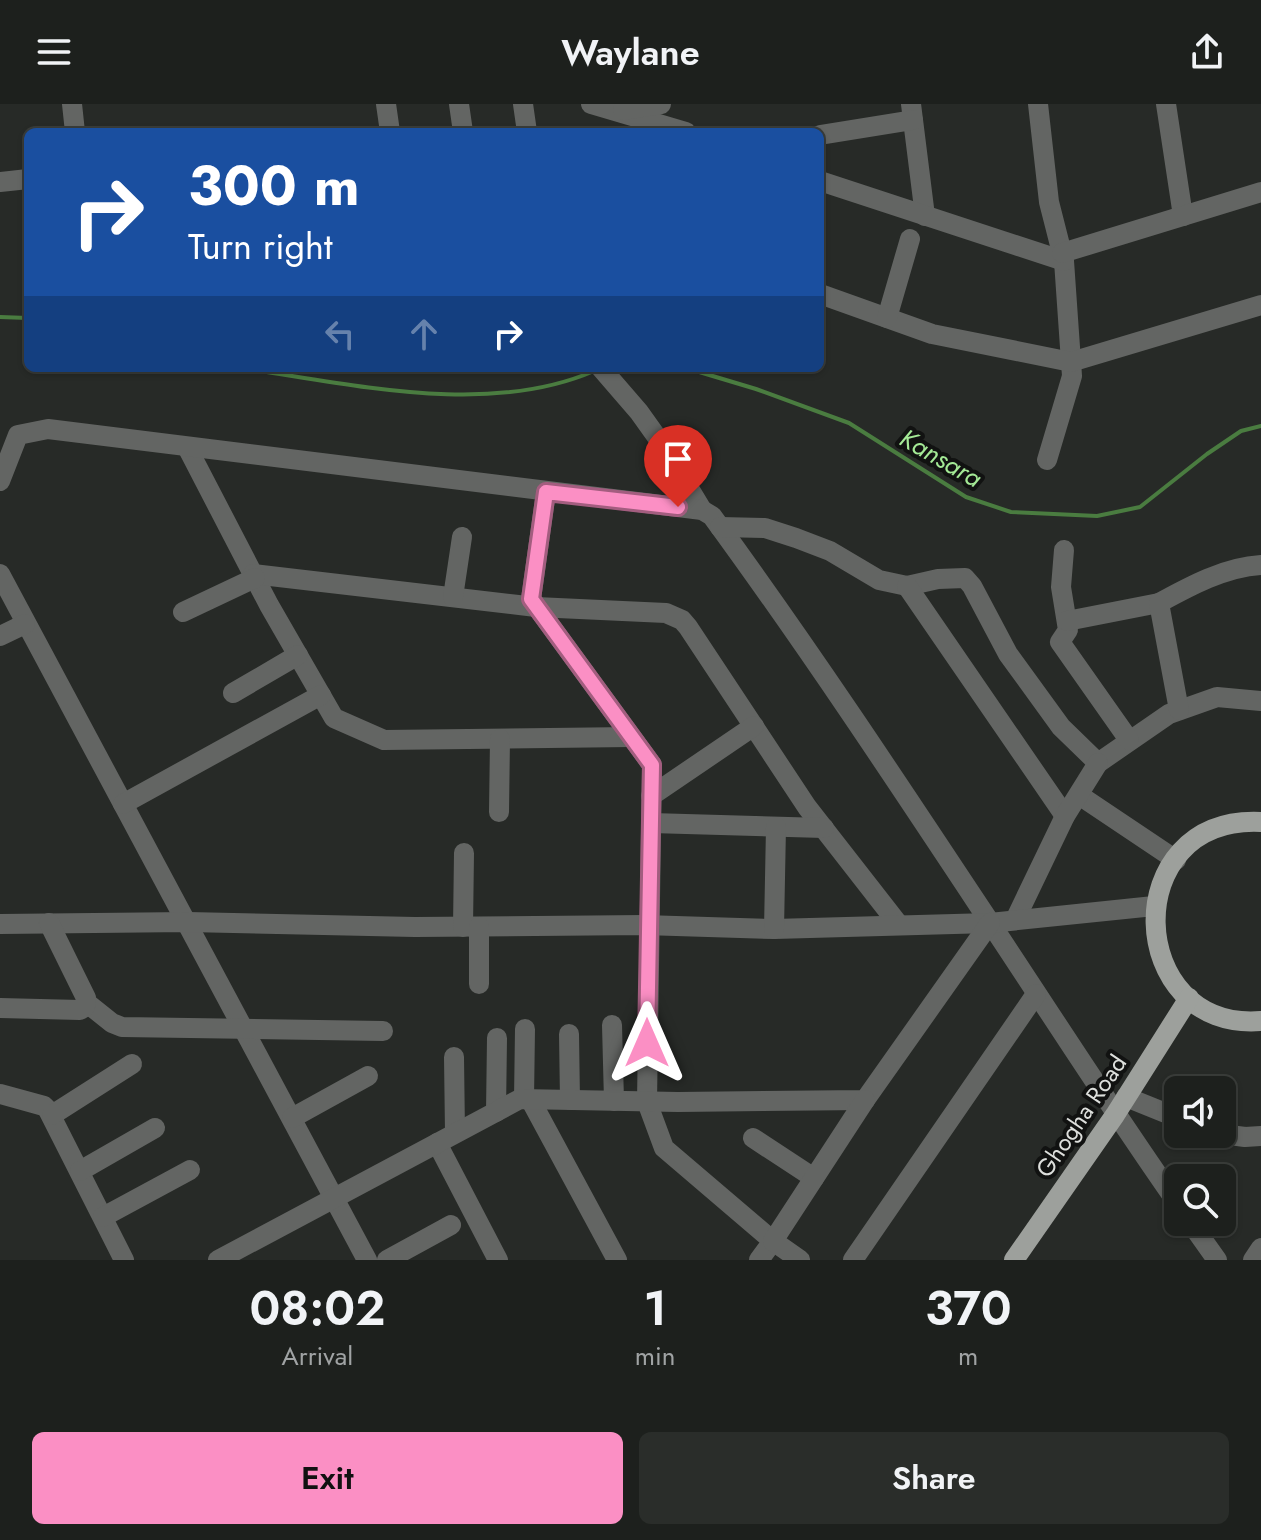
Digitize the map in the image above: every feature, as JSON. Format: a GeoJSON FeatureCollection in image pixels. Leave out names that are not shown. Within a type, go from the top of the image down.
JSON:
{"type":"FeatureCollection","features":[{"type":"Feature","properties":{"kind":"main road"},"geometry":{"type":"LineString","coordinates":[[1261,822],[1243,821],[1211,830],[1184,849],[1165,875],[1154,906],[1155,940],[1167,972],[1189,998],[1215,1015],[1246,1022],[1261,1021]]}},
{"type":"Feature","properties":{"kind":"main road","name":"Ghogha Road"},"geometry":{"type":"LineString","coordinates":[[1014,1260],[1115,1115],[1189,998]]}},
{"type":"Feature","properties":{"kind":"street"},"geometry":{"type":"LineString","coordinates":[[72,104],[75,128]]}},
{"type":"Feature","properties":{"kind":"street"},"geometry":{"type":"LineString","coordinates":[[386,104],[389,128]]}},
{"type":"Feature","properties":{"kind":"street"},"geometry":{"type":"LineString","coordinates":[[459,104],[462,128]]}},
{"type":"Feature","properties":{"kind":"street"},"geometry":{"type":"LineString","coordinates":[[523,104],[526,128]]}},
{"type":"Feature","properties":{"kind":"street"},"geometry":{"type":"LineString","coordinates":[[591,104],[672,128]]}},
{"type":"Feature","properties":{"kind":"street"},"geometry":{"type":"LineString","coordinates":[[615,112],[661,104]]}},
{"type":"Feature","properties":{"kind":"street"},"geometry":{"type":"LineString","coordinates":[[1038,104],[1049,202],[1063,257],[1072,376],[1047,460]]}},
{"type":"Feature","properties":{"kind":"street"},"geometry":{"type":"LineString","coordinates":[[1166,104],[1183,216]]}},
{"type":"Feature","properties":{"kind":"street"},"geometry":{"type":"LineString","coordinates":[[824,134],[912,112],[925,216]]}},
{"type":"Feature","properties":{"kind":"street"},"geometry":{"type":"LineString","coordinates":[[0,182],[24,179]]}},
{"type":"Feature","properties":{"kind":"street"},"geometry":{"type":"LineString","coordinates":[[824,182],[1063,257],[1261,192]]}},
{"type":"Feature","properties":{"kind":"street"},"geometry":{"type":"LineString","coordinates":[[887,318],[910,239]]}},
{"type":"Feature","properties":{"kind":"street"},"geometry":{"type":"LineString","coordinates":[[824,295],[932,334],[1071,362],[1261,305]]}},
{"type":"Feature","properties":{"kind":"street"},"geometry":{"type":"LineString","coordinates":[[604,372],[664,447],[702,510]]}},
{"type":"Feature","properties":{"kind":"street"},"geometry":{"type":"LineString","coordinates":[[0,481],[18,435],[48,429],[702,510],[712,516],[779,607],[1164,1184]]}},
{"type":"Feature","properties":{"kind":"street"},"geometry":{"type":"LineString","coordinates":[[187,447],[254,576],[334,718],[384,740],[631,737]]}},
{"type":"Feature","properties":{"kind":"street"},"geometry":{"type":"LineString","coordinates":[[546,492],[531,599],[652,765],[647,1102],[664,1148],[773,1241],[800,1260]]}},
{"type":"Feature","properties":{"kind":"street"},"geometry":{"type":"LineString","coordinates":[[720,527],[765,528],[786,534],[830,551],[879,580],[907,586],[938,579],[965,578],[1008,654],[1061,727],[1098,763]]}},
{"type":"Feature","properties":{"kind":"street"},"geometry":{"type":"LineString","coordinates":[[453,597],[462,537]]}},
{"type":"Feature","properties":{"kind":"street"},"geometry":{"type":"LineString","coordinates":[[1064,550],[1061,587],[1068,630],[1060,642],[1129,740]]}},
{"type":"Feature","properties":{"kind":"street"},"geometry":{"type":"LineString","coordinates":[[1067,621],[1159,603],[1194,584],[1246,566],[1261,565]]}},
{"type":"Feature","properties":{"kind":"street"},"geometry":{"type":"LineString","coordinates":[[0,574],[367,1260]]}},
{"type":"Feature","properties":{"kind":"street"},"geometry":{"type":"LineString","coordinates":[[183,612],[254,576],[536,607],[674,615],[688,627],[824,828],[899,925]]}},
{"type":"Feature","properties":{"kind":"street"},"geometry":{"type":"LineString","coordinates":[[907,586],[1065,816]]}},
{"type":"Feature","properties":{"kind":"street"},"geometry":{"type":"LineString","coordinates":[[1159,603],[1179,710]]}},
{"type":"Feature","properties":{"kind":"street"},"geometry":{"type":"LineString","coordinates":[[0,636],[25,624]]}},
{"type":"Feature","properties":{"kind":"street"},"geometry":{"type":"LineString","coordinates":[[233,693],[298,655]]}},
{"type":"Feature","properties":{"kind":"street"},"geometry":{"type":"LineString","coordinates":[[123,804],[321,695]]}},
{"type":"Feature","properties":{"kind":"street"},"geometry":{"type":"LineString","coordinates":[[1015,920],[1065,816],[1098,763],[1179,710],[1217,697],[1261,701]]}},
{"type":"Feature","properties":{"kind":"street"},"geometry":{"type":"LineString","coordinates":[[651,796],[754,726]]}},
{"type":"Feature","properties":{"kind":"street"},"geometry":{"type":"LineString","coordinates":[[499,812],[500,739]]}},
{"type":"Feature","properties":{"kind":"street"},"geometry":{"type":"LineString","coordinates":[[1079,795],[1176,860]]}},
{"type":"Feature","properties":{"kind":"street"},"geometry":{"type":"LineString","coordinates":[[651,823],[824,828]]}},
{"type":"Feature","properties":{"kind":"street"},"geometry":{"type":"LineString","coordinates":[[774,929],[776,827]]}},
{"type":"Feature","properties":{"kind":"street"},"geometry":{"type":"LineString","coordinates":[[464,853],[479,984]]}},
{"type":"Feature","properties":{"kind":"street"},"geometry":{"type":"LineString","coordinates":[[0,924],[188,922],[774,929],[990,923],[1154,906]]}},
{"type":"Feature","properties":{"kind":"street"},"geometry":{"type":"LineString","coordinates":[[49,923],[87,1003],[122,1027],[383,1031]]}},
{"type":"Feature","properties":{"kind":"street"},"geometry":{"type":"LineString","coordinates":[[759,1260],[865,1100],[990,923]]}},
{"type":"Feature","properties":{"kind":"street"},"geometry":{"type":"LineString","coordinates":[[853,1260],[1036,994]]}},
{"type":"Feature","properties":{"kind":"street"},"geometry":{"type":"LineString","coordinates":[[0,1008],[80,1010],[87,1003]]}},
{"type":"Feature","properties":{"kind":"street"},"geometry":{"type":"LineString","coordinates":[[612,1025],[614,1101]]}},
{"type":"Feature","properties":{"kind":"street"},"geometry":{"type":"LineString","coordinates":[[525,1029],[527,1099],[617,1260]]}},
{"type":"Feature","properties":{"kind":"street"},"geometry":{"type":"LineString","coordinates":[[569,1034],[570,1100]]}},
{"type":"Feature","properties":{"kind":"street"},"geometry":{"type":"LineString","coordinates":[[496,1112],[497,1038]]}},
{"type":"Feature","properties":{"kind":"street"},"geometry":{"type":"LineString","coordinates":[[454,1057],[446,1138],[498,1260]]}},
{"type":"Feature","properties":{"kind":"street"},"geometry":{"type":"LineString","coordinates":[[52,1115],[132,1064]]}},
{"type":"Feature","properties":{"kind":"street"},"geometry":{"type":"LineString","coordinates":[[292,1118],[368,1076]]}},
{"type":"Feature","properties":{"kind":"street"},"geometry":{"type":"LineString","coordinates":[[0,1094],[44,1106],[52,1115],[124,1260]]}},
{"type":"Feature","properties":{"kind":"street"},"geometry":{"type":"LineString","coordinates":[[1126,1097],[1164,1112]]}},
{"type":"Feature","properties":{"kind":"street"},"geometry":{"type":"LineString","coordinates":[[218,1260],[446,1138],[527,1099],[647,1102],[865,1100]]}},
{"type":"Feature","properties":{"kind":"street"},"geometry":{"type":"LineString","coordinates":[[80,1171],[155,1128]]}},
{"type":"Feature","properties":{"kind":"street"},"geometry":{"type":"LineString","coordinates":[[1236,1136],[1261,1136]]}},
{"type":"Feature","properties":{"kind":"street"},"geometry":{"type":"LineString","coordinates":[[753,1138],[814,1178]]}},
{"type":"Feature","properties":{"kind":"street"},"geometry":{"type":"LineString","coordinates":[[103,1217],[190,1170]]}},
{"type":"Feature","properties":{"kind":"street"},"geometry":{"type":"LineString","coordinates":[[387,1260],[451,1225]]}},
{"type":"Feature","properties":{"kind":"street"},"geometry":{"type":"LineString","coordinates":[[1200,1236],[1217,1260]]}},
{"type":"Feature","properties":{"kind":"street"},"geometry":{"type":"LineString","coordinates":[[1253,1260],[1261,1248]]}},
{"type":"Feature","properties":{"kind":"waterway","name":"Kansara"},"geometry":{"type":"LineString","coordinates":[[0,317],[24,318]]}},
{"type":"Feature","properties":{"kind":"waterway","name":"Kansara"},"geometry":{"type":"LineString","coordinates":[[268,372],[374,388],[465,394],[510,392],[553,385],[591,372]]}},
{"type":"Feature","properties":{"kind":"waterway","name":"Kansara"},"geometry":{"type":"LineString","coordinates":[[699,372],[849,423],[966,497],[1011,512],[1097,516],[1140,507],[1241,431],[1261,426]]}},
{"type":"Feature","properties":{"kind":"route"},"geometry":{"type":"LineString","coordinates":[[647,1043],[652,765],[531,599],[546,492],[678,507]]}}]}
